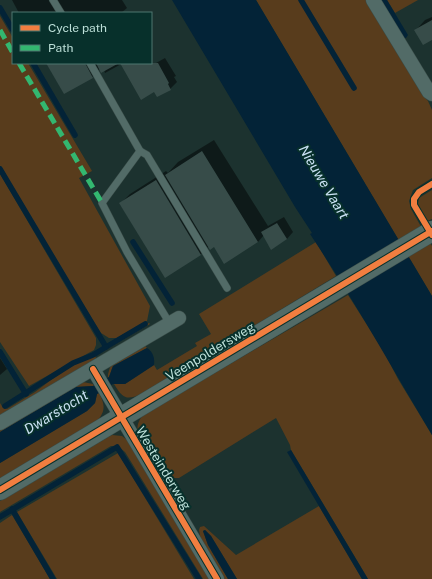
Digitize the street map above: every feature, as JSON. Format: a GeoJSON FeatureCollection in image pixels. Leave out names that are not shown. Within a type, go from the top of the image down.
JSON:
{"type":"FeatureCollection","features":[{"type":"Feature","properties":{"kind":"street"},"geometry":{"type":"LineString","coordinates":[[373,0],[429,92],[432,94]]}},
{"type":"Feature","properties":{"kind":"street","name":"Veenpoldersweg"},"geometry":{"type":"LineString","coordinates":[[0,490],[432,232]]}},
{"type":"Feature","properties":{"kind":"street"},"geometry":{"type":"LineString","coordinates":[[0,424],[175,321]]}},
{"type":"Feature","properties":{"kind":"street","name":"Westeinderweg"},"geometry":{"type":"LineString","coordinates":[[93,369],[217,579]]}},
{"type":"Feature","properties":{"kind":"lane"},"geometry":{"type":"LineString","coordinates":[[53,0],[60,12]]}},
{"type":"Feature","properties":{"kind":"lane"},"geometry":{"type":"LineString","coordinates":[[91,64],[140,151],[147,155],[227,288]]}},
{"type":"Feature","properties":{"kind":"lane"},"geometry":{"type":"LineString","coordinates":[[140,151],[102,204],[127,252],[175,321]]}},
{"type":"Feature","properties":{"kind":"shaded area"},"geometry":{"type":"Polygon","coordinates":[[[256,0],[368,0],[422,88],[421,93],[428,101],[432,110],[432,178],[413,190],[409,201],[411,209],[432,246],[432,296],[256,0]]]}},
{"type":"Feature","properties":{"kind":"shaded area"},"geometry":{"type":"Polygon","coordinates":[[[387,0],[418,0],[395,13],[387,0]]]}},
{"type":"Feature","properties":{"kind":"shaded area"},"geometry":{"type":"Polygon","coordinates":[[[0,16],[12,36],[12,64],[29,64],[92,171],[79,178],[150,306],[147,321],[117,338],[109,338],[101,333],[0,171],[0,16]]]}},
{"type":"Feature","properties":{"kind":"shaded area"},"geometry":{"type":"Polygon","coordinates":[[[0,174],[96,338],[94,350],[29,386],[0,342],[0,174]]]}},
{"type":"Feature","properties":{"kind":"shaded area"},"geometry":{"type":"Polygon","coordinates":[[[432,190],[432,219],[427,221],[418,204],[419,198],[432,190]]]}},
{"type":"Feature","properties":{"kind":"shaded area"},"geometry":{"type":"Polygon","coordinates":[[[316,242],[336,276],[143,393],[129,398],[120,393],[114,384],[125,384],[154,365],[157,370],[197,346],[195,343],[211,334],[199,314],[316,242]]]}},
{"type":"Feature","properties":{"kind":"shaded area"},"geometry":{"type":"Polygon","coordinates":[[[348,295],[383,350],[398,379],[432,435],[432,579],[368,579],[291,450],[290,445],[276,418],[179,478],[173,478],[154,447],[141,442],[138,435],[138,425],[143,415],[348,295]]]}},
{"type":"Feature","properties":{"kind":"shaded area"},"geometry":{"type":"Polygon","coordinates":[[[149,323],[150,324],[95,356],[97,360],[5,416],[0,415],[0,403],[3,408],[7,409],[74,365],[94,356],[149,323]]]}},
{"type":"Feature","properties":{"kind":"shaded area"},"geometry":{"type":"Polygon","coordinates":[[[143,343],[147,348],[113,366],[108,378],[111,364],[143,343]]]}},
{"type":"Feature","properties":{"kind":"shaded area"},"geometry":{"type":"Polygon","coordinates":[[[83,382],[93,384],[94,386],[76,387],[0,432],[0,428],[83,382]]]}},
{"type":"Feature","properties":{"kind":"shaded area"},"geometry":{"type":"Polygon","coordinates":[[[99,393],[104,408],[97,421],[0,479],[0,463],[87,411],[95,403],[97,394],[99,393]]]}},
{"type":"Feature","properties":{"kind":"shaded area"},"geometry":{"type":"Polygon","coordinates":[[[112,435],[122,436],[127,440],[211,579],[203,579],[125,452],[118,446],[111,446],[0,512],[0,501],[112,435]]]}},
{"type":"Feature","properties":{"kind":"shaded area"},"geometry":{"type":"Polygon","coordinates":[[[118,453],[194,579],[57,579],[17,512],[118,453]]]}},
{"type":"Feature","properties":{"kind":"shaded area"},"geometry":{"type":"Polygon","coordinates":[[[319,506],[362,579],[237,579],[211,536],[205,530],[203,531],[208,545],[228,579],[220,579],[203,552],[199,530],[200,527],[204,526],[236,555],[319,506]]]}},
{"type":"Feature","properties":{"kind":"shaded area"},"geometry":{"type":"Polygon","coordinates":[[[12,515],[50,579],[0,579],[0,523],[12,515]]]}},
{"type":"Feature","properties":{"kind":"water","name":"Nieuwe Vaart"},"geometry":{"type":"Polygon","coordinates":[[[172,0],[256,0],[432,296],[432,435],[357,309],[310,234],[312,233],[172,0]]]}},
{"type":"Feature","properties":{"kind":"water"},"geometry":{"type":"Polygon","coordinates":[[[381,0],[387,0],[408,35],[406,38],[403,38],[381,0]]]}},
{"type":"Feature","properties":{"kind":"water","name":"Dwarstocht"},"geometry":{"type":"Polygon","coordinates":[[[147,348],[153,355],[154,365],[125,384],[113,384],[97,394],[95,403],[87,411],[0,463],[0,432],[76,387],[93,386],[109,377],[113,366],[147,348]]]}},
{"type":"Feature","properties":{"kind":"water"},"geometry":{"type":"Polygon","coordinates":[[[291,450],[368,579],[362,579],[287,452],[291,450]]]}},
{"type":"Feature","properties":{"kind":"water"},"geometry":{"type":"Polygon","coordinates":[[[205,530],[211,536],[237,579],[228,579],[208,545],[203,531],[205,530]]]}},
{"type":"Feature","properties":{"kind":"building"},"geometry":{"type":"Polygon","coordinates":[[[432,20],[432,40],[423,45],[414,30],[432,20]]]}},
{"type":"Feature","properties":{"kind":"building"},"geometry":{"type":"Polygon","coordinates":[[[158,63],[169,83],[168,84],[171,90],[157,97],[154,92],[141,100],[121,64],[158,63]]]}},
{"type":"Feature","properties":{"kind":"building"},"geometry":{"type":"Polygon","coordinates":[[[47,64],[86,64],[93,78],[64,94],[47,64]]]}},
{"type":"Feature","properties":{"kind":"building"},"geometry":{"type":"Polygon","coordinates":[[[96,64],[117,64],[101,73],[96,64]]]}},
{"type":"Feature","properties":{"kind":"building"},"geometry":{"type":"Polygon","coordinates":[[[202,151],[258,242],[224,264],[214,247],[210,250],[165,175],[202,151]]]}},
{"type":"Feature","properties":{"kind":"building"},"geometry":{"type":"Polygon","coordinates":[[[156,180],[201,255],[165,278],[119,203],[156,180]]]}},
{"type":"Feature","properties":{"kind":"building"},"geometry":{"type":"Polygon","coordinates":[[[277,223],[287,239],[271,250],[261,232],[277,223]]]}},
{"type":"Feature","properties":{"kind":"waterway"},"geometry":{"type":"LineString","coordinates":[[301,0],[354,88]]}},
{"type":"Feature","properties":{"kind":"waterway"},"geometry":{"type":"LineString","coordinates":[[0,8],[12,28]]}},
{"type":"Feature","properties":{"kind":"waterway"},"geometry":{"type":"LineString","coordinates":[[34,64],[75,135]]}},
{"type":"Feature","properties":{"kind":"waterway"},"geometry":{"type":"LineString","coordinates":[[0,169],[106,347],[145,324]]}},
{"type":"Feature","properties":{"kind":"waterway"},"geometry":{"type":"LineString","coordinates":[[133,242],[172,303]]}},
{"type":"Feature","properties":{"kind":"waterway"},"geometry":{"type":"LineString","coordinates":[[5,406],[73,363],[93,355],[106,347]]}},
{"type":"Feature","properties":{"kind":"waterway"},"geometry":{"type":"LineString","coordinates":[[0,352],[26,394]]}},
{"type":"Feature","properties":{"kind":"waterway"},"geometry":{"type":"LineString","coordinates":[[0,517],[117,447],[199,579]]}},
{"type":"Feature","properties":{"kind":"waterway"},"geometry":{"type":"LineString","coordinates":[[12,509],[53,579]]}},
{"type":"Feature","properties":{"kind":"marked path"},"geometry":{"type":"LineString","coordinates":[[0,30],[12,51]]}},
{"type":"Feature","properties":{"kind":"marked path"},"geometry":{"type":"LineString","coordinates":[[20,64],[102,203]]}},
{"type":"Feature","properties":{"kind":"cycle path"},"geometry":{"type":"LineString","coordinates":[[432,184],[419,192],[414,199],[414,205],[432,235]]}},
{"type":"Feature","properties":{"kind":"cycle path"},"geometry":{"type":"LineString","coordinates":[[0,490],[432,231]]}},
{"type":"Feature","properties":{"kind":"cycle path"},"geometry":{"type":"LineString","coordinates":[[93,369],[217,579]]}}]}
